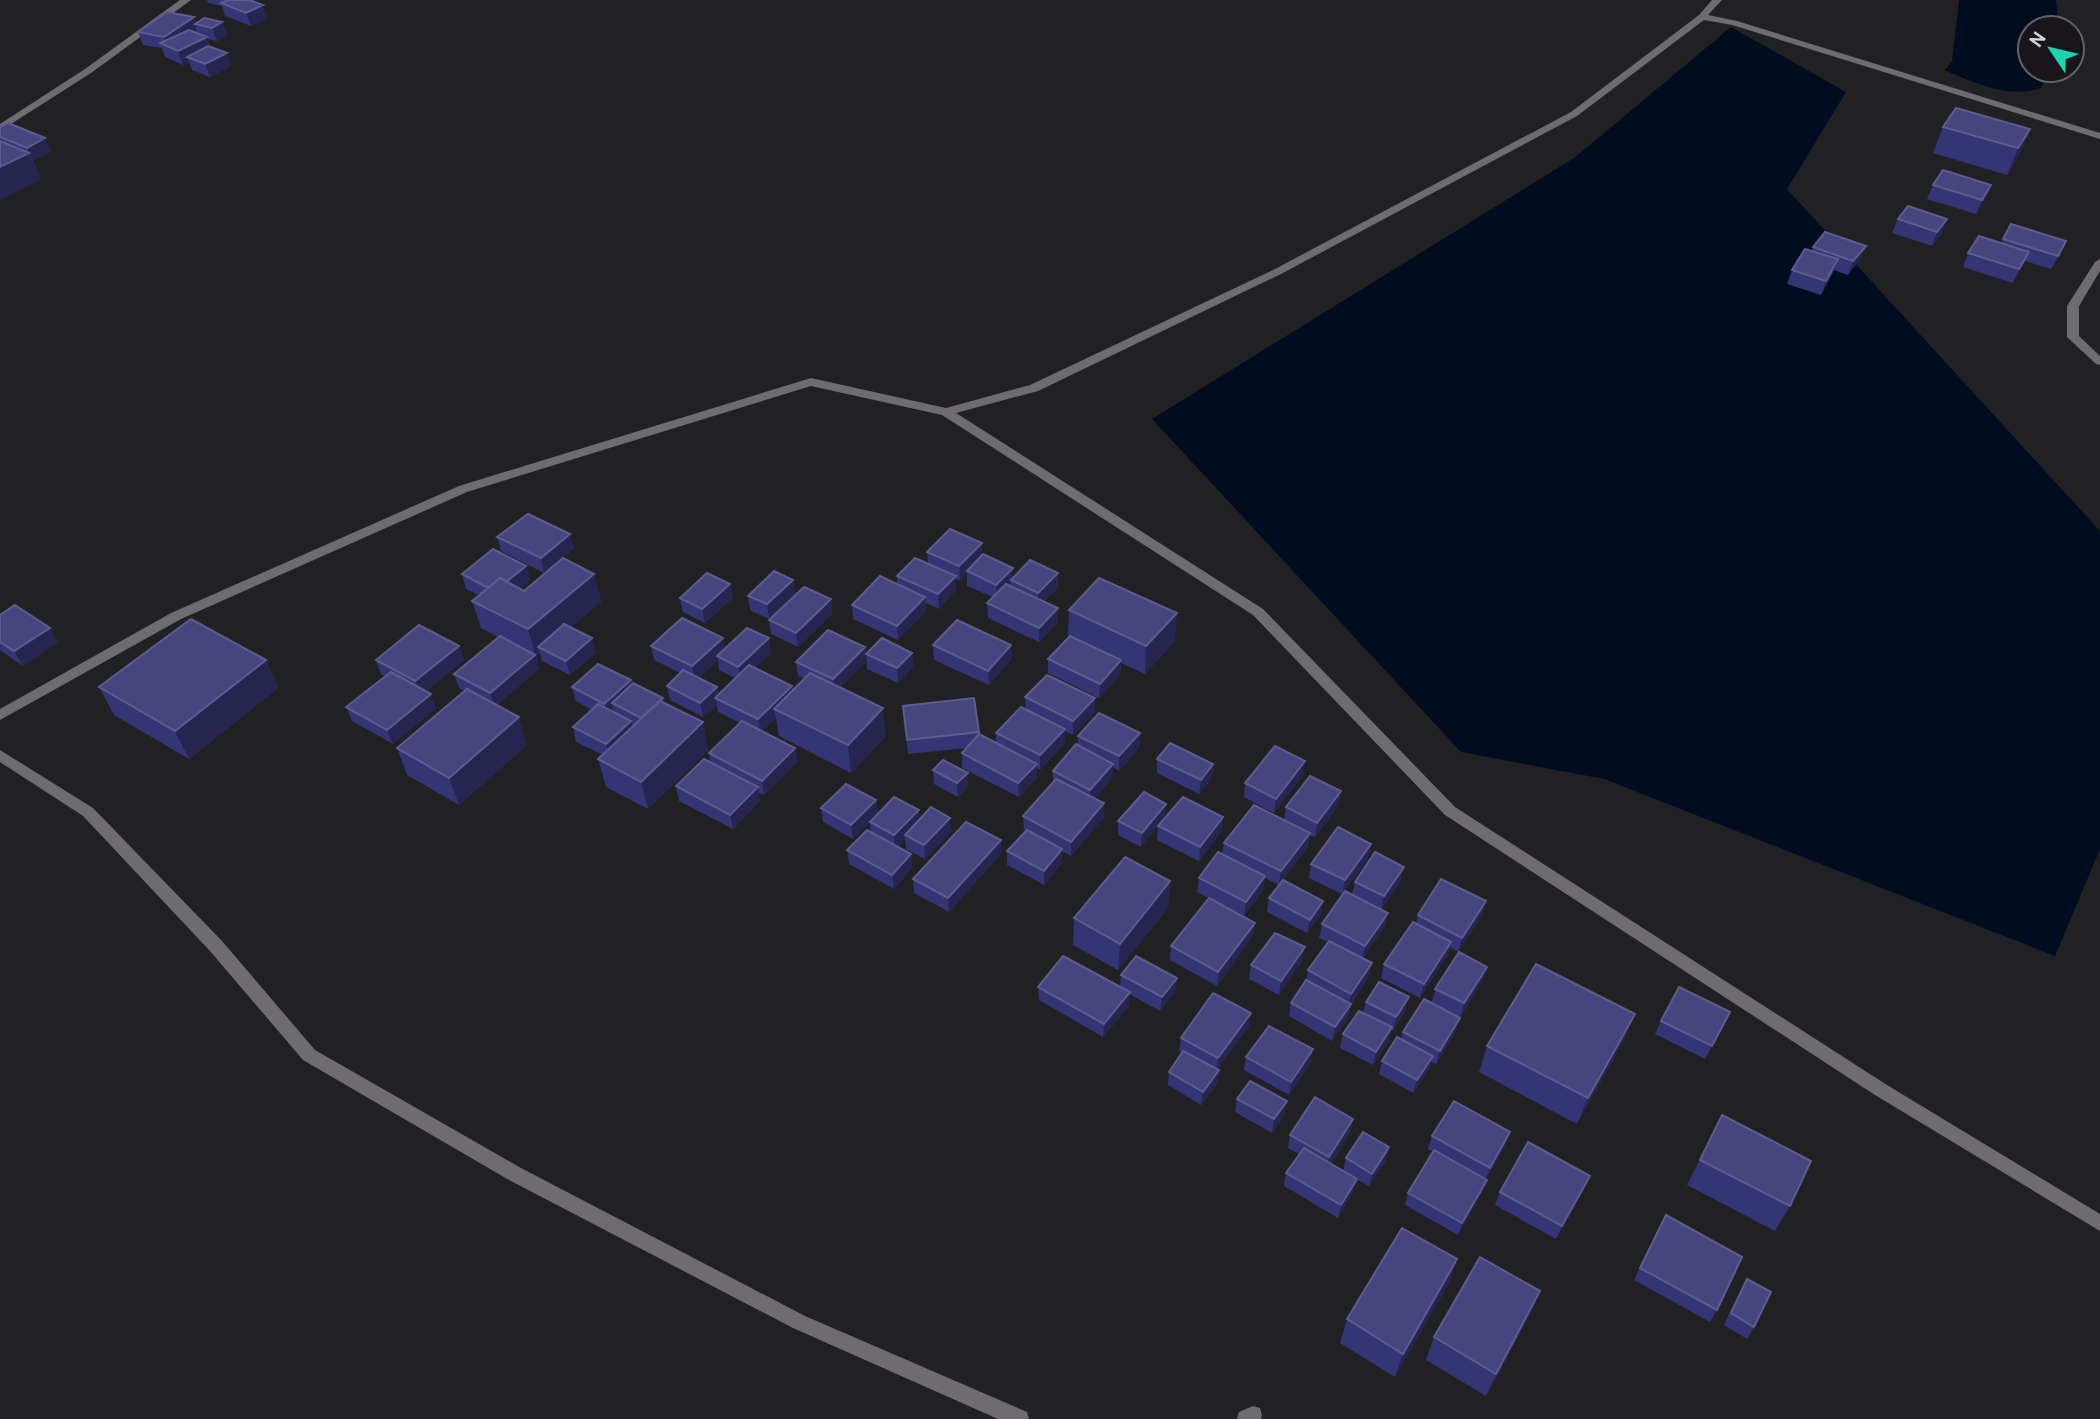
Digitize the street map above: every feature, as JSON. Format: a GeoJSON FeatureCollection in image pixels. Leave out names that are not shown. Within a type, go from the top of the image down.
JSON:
{"type":"FeatureCollection","features":[{"type":"Feature","properties":{"kind":"street"},"geometry":{"type":"LineString","coordinates":[[0,128],[88,71],[186,0]]}},
{"type":"Feature","properties":{"kind":"street"},"geometry":{"type":"LineString","coordinates":[[946,412],[1034,388],[1278,272],[1574,114],[1702,17],[1717,0]]}},
{"type":"Feature","properties":{"kind":"street"},"geometry":{"type":"LineString","coordinates":[[1702,17],[1734,23],[2100,136]]}},
{"type":"Feature","properties":{"kind":"street"},"geometry":{"type":"LineString","coordinates":[[2100,262],[2073,306],[2073,337],[2100,362]]}},
{"type":"Feature","properties":{"kind":"street"},"geometry":{"type":"LineString","coordinates":[[0,715],[176,615],[463,489],[811,382],[946,412],[1258,612],[1450,811],[1881,1090],[2100,1223]]}},
{"type":"Feature","properties":{"kind":"street"},"geometry":{"type":"LineString","coordinates":[[0,755],[88,812],[216,946],[309,1055],[515,1174],[799,1322],[1020,1419]]}},
{"type":"Feature","properties":{"kind":"water"},"geometry":{"type":"Polygon","coordinates":[[[1959,0],[2056,0],[2058,14],[2016,14],[2016,84],[2043,84],[2041,88],[2017,92],[1992,88],[1945,70],[1952,61],[1959,0]]]}},
{"type":"Feature","properties":{"kind":"water"},"geometry":{"type":"Polygon","coordinates":[[[1731,27],[1846,92],[1787,189],[2100,531],[2100,849],[2055,956],[1604,779],[1461,752],[1152,419],[1574,158],[1731,27]]]}},
{"type":"Feature","properties":{"kind":"building"},"geometry":{"type":"Polygon","coordinates":[[[228,0],[250,0],[263,5],[246,13],[221,3],[228,0]]]}},
{"type":"Feature","properties":{"kind":"building"},"geometry":{"type":"Polygon","coordinates":[[[167,12],[194,17],[164,37],[138,32],[167,12]]]}},
{"type":"Feature","properties":{"kind":"building"},"geometry":{"type":"Polygon","coordinates":[[[204,18],[222,22],[212,28],[195,24],[204,18]]]}},
{"type":"Feature","properties":{"kind":"building"},"geometry":{"type":"Polygon","coordinates":[[[189,30],[207,37],[178,51],[160,43],[189,30]]]}},
{"type":"Feature","properties":{"kind":"building"},"geometry":{"type":"Polygon","coordinates":[[[208,46],[227,53],[205,64],[187,57],[208,46]]]}},
{"type":"Feature","properties":{"kind":"building"},"geometry":{"type":"Polygon","coordinates":[[[1956,108],[2030,129],[2018,148],[1943,127],[1956,108]]]}},
{"type":"Feature","properties":{"kind":"building"},"geometry":{"type":"Polygon","coordinates":[[[8,123],[45,138],[27,148],[0,137],[0,127],[8,123]]]}},
{"type":"Feature","properties":{"kind":"building"},"geometry":{"type":"Polygon","coordinates":[[[0,141],[29,153],[0,167],[0,141]]]}},
{"type":"Feature","properties":{"kind":"building"},"geometry":{"type":"Polygon","coordinates":[[[1943,170],[1991,185],[1982,200],[1933,185],[1943,170]]]}},
{"type":"Feature","properties":{"kind":"building"},"geometry":{"type":"Polygon","coordinates":[[[1908,206],[1947,219],[1937,232],[1898,219],[1908,206]]]}},
{"type":"Feature","properties":{"kind":"building"},"geometry":{"type":"Polygon","coordinates":[[[2011,224],[2066,241],[2058,256],[2003,239],[2011,224]]]}},
{"type":"Feature","properties":{"kind":"building"},"geometry":{"type":"Polygon","coordinates":[[[1825,232],[1866,246],[1853,261],[1813,247],[1825,232]]]}},
{"type":"Feature","properties":{"kind":"building"},"geometry":{"type":"Polygon","coordinates":[[[1979,236],[2029,252],[2019,269],[1968,253],[1979,236]]]}},
{"type":"Feature","properties":{"kind":"building"},"geometry":{"type":"Polygon","coordinates":[[[1805,249],[1838,259],[1826,281],[1792,270],[1805,249]]]}},
{"type":"Feature","properties":{"kind":"building"},"geometry":{"type":"Polygon","coordinates":[[[528,514],[570,534],[541,558],[497,537],[528,514]]]}},
{"type":"Feature","properties":{"kind":"building"},"geometry":{"type":"Polygon","coordinates":[[[950,529],[982,543],[959,566],[927,552],[950,529]]]}},
{"type":"Feature","properties":{"kind":"building"},"geometry":{"type":"Polygon","coordinates":[[[493,549],[526,566],[506,582],[500,578],[488,588],[462,574],[493,549]]]}},
{"type":"Feature","properties":{"kind":"building"},"geometry":{"type":"Polygon","coordinates":[[[983,554],[1013,568],[996,585],[967,571],[983,554]]]}},
{"type":"Feature","properties":{"kind":"building"},"geometry":{"type":"Polygon","coordinates":[[[563,558],[594,574],[528,629],[472,601],[500,578],[524,591],[563,558]]]}},
{"type":"Feature","properties":{"kind":"building"},"geometry":{"type":"Polygon","coordinates":[[[915,558],[956,576],[938,594],[897,576],[915,558]]]}},
{"type":"Feature","properties":{"kind":"building"},"geometry":{"type":"Polygon","coordinates":[[[1030,560],[1058,573],[1038,593],[1011,580],[1030,560]]]}},
{"type":"Feature","properties":{"kind":"building"},"geometry":{"type":"Polygon","coordinates":[[[774,571],[793,580],[767,604],[748,596],[774,571]]]}},
{"type":"Feature","properties":{"kind":"building"},"geometry":{"type":"Polygon","coordinates":[[[707,573],[730,584],[702,609],[680,598],[707,573]]]}},
{"type":"Feature","properties":{"kind":"building"},"geometry":{"type":"Polygon","coordinates":[[[880,576],[925,597],[897,626],[852,605],[880,576]]]}},
{"type":"Feature","properties":{"kind":"building"},"geometry":{"type":"Polygon","coordinates":[[[1099,578],[1177,613],[1146,646],[1069,610],[1099,578]]]}},
{"type":"Feature","properties":{"kind":"building"},"geometry":{"type":"Polygon","coordinates":[[[1006,584],[1058,608],[1039,628],[987,603],[1006,584]]]}},
{"type":"Feature","properties":{"kind":"building"},"geometry":{"type":"Polygon","coordinates":[[[804,587],[831,599],[796,633],[769,620],[804,587]]]}},
{"type":"Feature","properties":{"kind":"building"},"geometry":{"type":"Polygon","coordinates":[[[15,605],[50,628],[14,651],[0,642],[0,615],[15,605]]]}},
{"type":"Feature","properties":{"kind":"building"},"geometry":{"type":"Polygon","coordinates":[[[682,618],[723,638],[692,666],[651,646],[682,618]]]}},
{"type":"Feature","properties":{"kind":"building"},"geometry":{"type":"Polygon","coordinates":[[[191,619],[266,660],[175,731],[99,687],[191,619]]]}},
{"type":"Feature","properties":{"kind":"building"},"geometry":{"type":"Polygon","coordinates":[[[957,620],[1011,645],[988,671],[933,645],[957,620]]]}},
{"type":"Feature","properties":{"kind":"building"},"geometry":{"type":"Polygon","coordinates":[[[564,624],[592,638],[566,661],[538,647],[564,624]]]}},
{"type":"Feature","properties":{"kind":"building"},"geometry":{"type":"Polygon","coordinates":[[[419,625],[459,646],[415,681],[376,660],[419,625]]]}},
{"type":"Feature","properties":{"kind":"building"},"geometry":{"type":"Polygon","coordinates":[[[747,628],[769,638],[738,667],[717,656],[747,628]]]}},
{"type":"Feature","properties":{"kind":"building"},"geometry":{"type":"Polygon","coordinates":[[[828,630],[865,647],[833,679],[796,662],[828,630]]]}},
{"type":"Feature","properties":{"kind":"building"},"geometry":{"type":"Polygon","coordinates":[[[500,636],[535,655],[490,693],[454,674],[500,636]]]}},
{"type":"Feature","properties":{"kind":"building"},"geometry":{"type":"Polygon","coordinates":[[[1070,636],[1121,660],[1100,684],[1048,659],[1070,636]]]}},
{"type":"Feature","properties":{"kind":"building"},"geometry":{"type":"Polygon","coordinates":[[[882,638],[912,653],[897,668],[866,654],[882,638]]]}},
{"type":"Feature","properties":{"kind":"building"},"geometry":{"type":"Polygon","coordinates":[[[598,664],[631,680],[604,704],[572,687],[598,664]]]}},
{"type":"Feature","properties":{"kind":"building"},"geometry":{"type":"Polygon","coordinates":[[[749,665],[792,686],[758,719],[715,698],[749,665]]]}},
{"type":"Feature","properties":{"kind":"building"},"geometry":{"type":"Polygon","coordinates":[[[683,670],[717,687],[700,703],[667,686],[683,670]]]}},
{"type":"Feature","properties":{"kind":"building"},"geometry":{"type":"Polygon","coordinates":[[[391,672],[431,694],[387,730],[346,707],[391,672]]]}},
{"type":"Feature","properties":{"kind":"building"},"geometry":{"type":"Polygon","coordinates":[[[810,673],[883,708],[848,745],[774,709],[810,673]]]}},
{"type":"Feature","properties":{"kind":"building"},"geometry":{"type":"Polygon","coordinates":[[[1047,675],[1095,698],[1073,721],[1025,697],[1047,675]]]}},
{"type":"Feature","properties":{"kind":"building"},"geometry":{"type":"Polygon","coordinates":[[[633,683],[663,698],[641,718],[612,703],[633,683]]]}},
{"type":"Feature","properties":{"kind":"building"},"geometry":{"type":"Polygon","coordinates":[[[467,689],[519,717],[449,778],[397,748],[467,689]]]}},
{"type":"Feature","properties":{"kind":"building"},"geometry":{"type":"Polygon","coordinates":[[[974,698],[979,732],[907,740],[903,706],[974,698]]]}},
{"type":"Feature","properties":{"kind":"building"},"geometry":{"type":"Polygon","coordinates":[[[660,701],[703,722],[641,782],[598,759],[660,701]]]}},
{"type":"Feature","properties":{"kind":"building"},"geometry":{"type":"Polygon","coordinates":[[[598,704],[631,721],[606,744],[573,727],[598,704]]]}},
{"type":"Feature","properties":{"kind":"building"},"geometry":{"type":"Polygon","coordinates":[[[1021,707],[1065,729],[1040,755],[996,733],[1021,707]]]}},
{"type":"Feature","properties":{"kind":"building"},"geometry":{"type":"Polygon","coordinates":[[[1099,713],[1140,733],[1119,756],[1078,736],[1099,713]]]}},
{"type":"Feature","properties":{"kind":"building"},"geometry":{"type":"Polygon","coordinates":[[[742,721],[795,748],[762,781],[709,753],[742,721]]]}},
{"type":"Feature","properties":{"kind":"building"},"geometry":{"type":"Polygon","coordinates":[[[979,734],[1037,764],[1018,783],[962,753],[979,734]]]}},
{"type":"Feature","properties":{"kind":"building"},"geometry":{"type":"Polygon","coordinates":[[[1170,743],[1213,764],[1201,780],[1157,759],[1170,743]]]}},
{"type":"Feature","properties":{"kind":"building"},"geometry":{"type":"Polygon","coordinates":[[[1076,744],[1113,764],[1090,790],[1053,771],[1076,744]]]}},
{"type":"Feature","properties":{"kind":"building"},"geometry":{"type":"Polygon","coordinates":[[[1275,746],[1305,761],[1276,799],[1245,783],[1275,746]]]}},
{"type":"Feature","properties":{"kind":"building"},"geometry":{"type":"Polygon","coordinates":[[[704,759],[758,787],[730,815],[676,786],[704,759]]]}},
{"type":"Feature","properties":{"kind":"building"},"geometry":{"type":"Polygon","coordinates":[[[943,760],[968,773],[957,783],[933,770],[943,760]]]}},
{"type":"Feature","properties":{"kind":"building"},"geometry":{"type":"Polygon","coordinates":[[[1310,776],[1341,791],[1317,823],[1286,807],[1310,776]]]}},
{"type":"Feature","properties":{"kind":"building"},"geometry":{"type":"Polygon","coordinates":[[[1056,779],[1104,803],[1071,842],[1023,816],[1056,779]]]}},
{"type":"Feature","properties":{"kind":"building"},"geometry":{"type":"Polygon","coordinates":[[[846,784],[876,800],[851,825],[821,808],[846,784]]]}},
{"type":"Feature","properties":{"kind":"building"},"geometry":{"type":"Polygon","coordinates":[[[1144,792],[1166,804],[1142,833],[1118,821],[1144,792]]]}},
{"type":"Feature","properties":{"kind":"building"},"geometry":{"type":"Polygon","coordinates":[[[894,797],[919,810],[894,835],[870,822],[894,797]]]}},
{"type":"Feature","properties":{"kind":"building"},"geometry":{"type":"Polygon","coordinates":[[[1183,797],[1223,817],[1200,847],[1158,826],[1183,797]]]}},
{"type":"Feature","properties":{"kind":"building"},"geometry":{"type":"Polygon","coordinates":[[[1254,805],[1310,833],[1281,871],[1224,843],[1254,805]]]}},
{"type":"Feature","properties":{"kind":"building"},"geometry":{"type":"Polygon","coordinates":[[[931,807],[950,818],[924,845],[905,835],[931,807]]]}},
{"type":"Feature","properties":{"kind":"building"},"geometry":{"type":"Polygon","coordinates":[[[966,822],[1001,840],[948,898],[913,879],[966,822]]]}},
{"type":"Feature","properties":{"kind":"building"},"geometry":{"type":"Polygon","coordinates":[[[1338,827],[1371,844],[1345,880],[1311,864],[1338,827]]]}},
{"type":"Feature","properties":{"kind":"building"},"geometry":{"type":"Polygon","coordinates":[[[867,830],[911,854],[892,875],[847,850],[867,830]]]}},
{"type":"Feature","properties":{"kind":"building"},"geometry":{"type":"Polygon","coordinates":[[[1027,830],[1062,849],[1044,871],[1007,851],[1027,830]]]}},
{"type":"Feature","properties":{"kind":"building"},"geometry":{"type":"Polygon","coordinates":[[[1218,852],[1265,876],[1246,902],[1199,878],[1218,852]]]}},
{"type":"Feature","properties":{"kind":"building"},"geometry":{"type":"Polygon","coordinates":[[[1375,852],[1404,867],[1384,896],[1355,882],[1375,852]]]}},
{"type":"Feature","properties":{"kind":"building"},"geometry":{"type":"Polygon","coordinates":[[[1125,857],[1170,881],[1120,944],[1074,918],[1125,857]]]}},
{"type":"Feature","properties":{"kind":"building"},"geometry":{"type":"Polygon","coordinates":[[[1441,879],[1486,901],[1462,938],[1418,915],[1441,879]]]}},
{"type":"Feature","properties":{"kind":"building"},"geometry":{"type":"Polygon","coordinates":[[[1283,880],[1323,901],[1310,920],[1269,898],[1283,880]]]}},
{"type":"Feature","properties":{"kind":"building"},"geometry":{"type":"Polygon","coordinates":[[[1345,891],[1388,913],[1365,946],[1322,924],[1345,891]]]}},
{"type":"Feature","properties":{"kind":"building"},"geometry":{"type":"Polygon","coordinates":[[[1209,898],[1255,923],[1218,972],[1171,946],[1209,898]]]}},
{"type":"Feature","properties":{"kind":"building"},"geometry":{"type":"Polygon","coordinates":[[[1413,922],[1451,942],[1424,984],[1384,964],[1413,922]]]}},
{"type":"Feature","properties":{"kind":"building"},"geometry":{"type":"Polygon","coordinates":[[[1275,933],[1305,947],[1281,981],[1251,965],[1275,933]]]}},
{"type":"Feature","properties":{"kind":"building"},"geometry":{"type":"Polygon","coordinates":[[[1329,941],[1372,963],[1351,994],[1308,970],[1329,941]]]}},
{"type":"Feature","properties":{"kind":"building"},"geometry":{"type":"Polygon","coordinates":[[[1459,952],[1487,967],[1464,1003],[1435,989],[1459,952]]]}},
{"type":"Feature","properties":{"kind":"building"},"geometry":{"type":"Polygon","coordinates":[[[1063,956],[1130,992],[1104,1024],[1038,987],[1063,956]]]}},
{"type":"Feature","properties":{"kind":"building"},"geometry":{"type":"Polygon","coordinates":[[[1136,956],[1177,978],[1162,997],[1121,975],[1136,956]]]}},
{"type":"Feature","properties":{"kind":"building"},"geometry":{"type":"Polygon","coordinates":[[[1536,964],[1635,1014],[1588,1098],[1487,1046],[1536,964]]]}},
{"type":"Feature","properties":{"kind":"building"},"geometry":{"type":"Polygon","coordinates":[[[1306,980],[1351,1004],[1335,1027],[1291,1003],[1306,980]]]}},
{"type":"Feature","properties":{"kind":"building"},"geometry":{"type":"Polygon","coordinates":[[[1379,982],[1409,997],[1396,1017],[1366,1002],[1379,982]]]}},
{"type":"Feature","properties":{"kind":"building"},"geometry":{"type":"Polygon","coordinates":[[[1679,987],[1730,1012],[1712,1046],[1661,1021],[1679,987]]]}},
{"type":"Feature","properties":{"kind":"building"},"geometry":{"type":"Polygon","coordinates":[[[1213,993],[1251,1013],[1218,1058],[1181,1038],[1213,993]]]}},
{"type":"Feature","properties":{"kind":"building"},"geometry":{"type":"Polygon","coordinates":[[[1424,999],[1460,1018],[1440,1051],[1403,1032],[1424,999]]]}},
{"type":"Feature","properties":{"kind":"building"},"geometry":{"type":"Polygon","coordinates":[[[1359,1011],[1392,1027],[1376,1052],[1343,1034],[1359,1011]]]}},
{"type":"Feature","properties":{"kind":"building"},"geometry":{"type":"Polygon","coordinates":[[[1269,1026],[1313,1049],[1291,1082],[1246,1057],[1269,1026]]]}},
{"type":"Feature","properties":{"kind":"building"},"geometry":{"type":"Polygon","coordinates":[[[1397,1037],[1433,1056],[1417,1080],[1382,1061],[1397,1037]]]}},
{"type":"Feature","properties":{"kind":"building"},"geometry":{"type":"Polygon","coordinates":[[[1183,1051],[1219,1070],[1203,1092],[1169,1072],[1183,1051]]]}},
{"type":"Feature","properties":{"kind":"building"},"geometry":{"type":"Polygon","coordinates":[[[1250,1081],[1287,1101],[1274,1119],[1237,1099],[1250,1081]]]}},
{"type":"Feature","properties":{"kind":"building"},"geometry":{"type":"Polygon","coordinates":[[[1315,1097],[1353,1119],[1329,1157],[1290,1135],[1315,1097]]]}},
{"type":"Feature","properties":{"kind":"building"},"geometry":{"type":"Polygon","coordinates":[[[1454,1101],[1510,1132],[1490,1168],[1432,1136],[1454,1101]]]}},
{"type":"Feature","properties":{"kind":"building"},"geometry":{"type":"Polygon","coordinates":[[[1722,1115],[1811,1161],[1790,1206],[1700,1160],[1722,1115]]]}},
{"type":"Feature","properties":{"kind":"building"},"geometry":{"type":"Polygon","coordinates":[[[1363,1132],[1389,1147],[1372,1174],[1346,1158],[1363,1132]]]}},
{"type":"Feature","properties":{"kind":"building"},"geometry":{"type":"Polygon","coordinates":[[[1528,1142],[1590,1176],[1562,1226],[1500,1192],[1528,1142]]]}},
{"type":"Feature","properties":{"kind":"building"},"geometry":{"type":"Polygon","coordinates":[[[1304,1148],[1357,1179],[1341,1205],[1286,1173],[1304,1148]]]}},
{"type":"Feature","properties":{"kind":"building"},"geometry":{"type":"Polygon","coordinates":[[[1434,1150],[1487,1180],[1462,1223],[1408,1193],[1434,1150]]]}},
{"type":"Feature","properties":{"kind":"building"},"geometry":{"type":"Polygon","coordinates":[[[1666,1215],[1742,1257],[1717,1310],[1640,1268],[1666,1215]]]}},
{"type":"Feature","properties":{"kind":"building"},"geometry":{"type":"Polygon","coordinates":[[[1402,1228],[1457,1259],[1403,1354],[1347,1319],[1402,1228]]]}},
{"type":"Feature","properties":{"kind":"building"},"geometry":{"type":"Polygon","coordinates":[[[1480,1257],[1540,1291],[1496,1374],[1434,1337],[1480,1257]]]}},
{"type":"Feature","properties":{"kind":"building"},"geometry":{"type":"Polygon","coordinates":[[[1747,1279],[1771,1292],[1754,1327],[1731,1313],[1747,1279]]]}}]}
